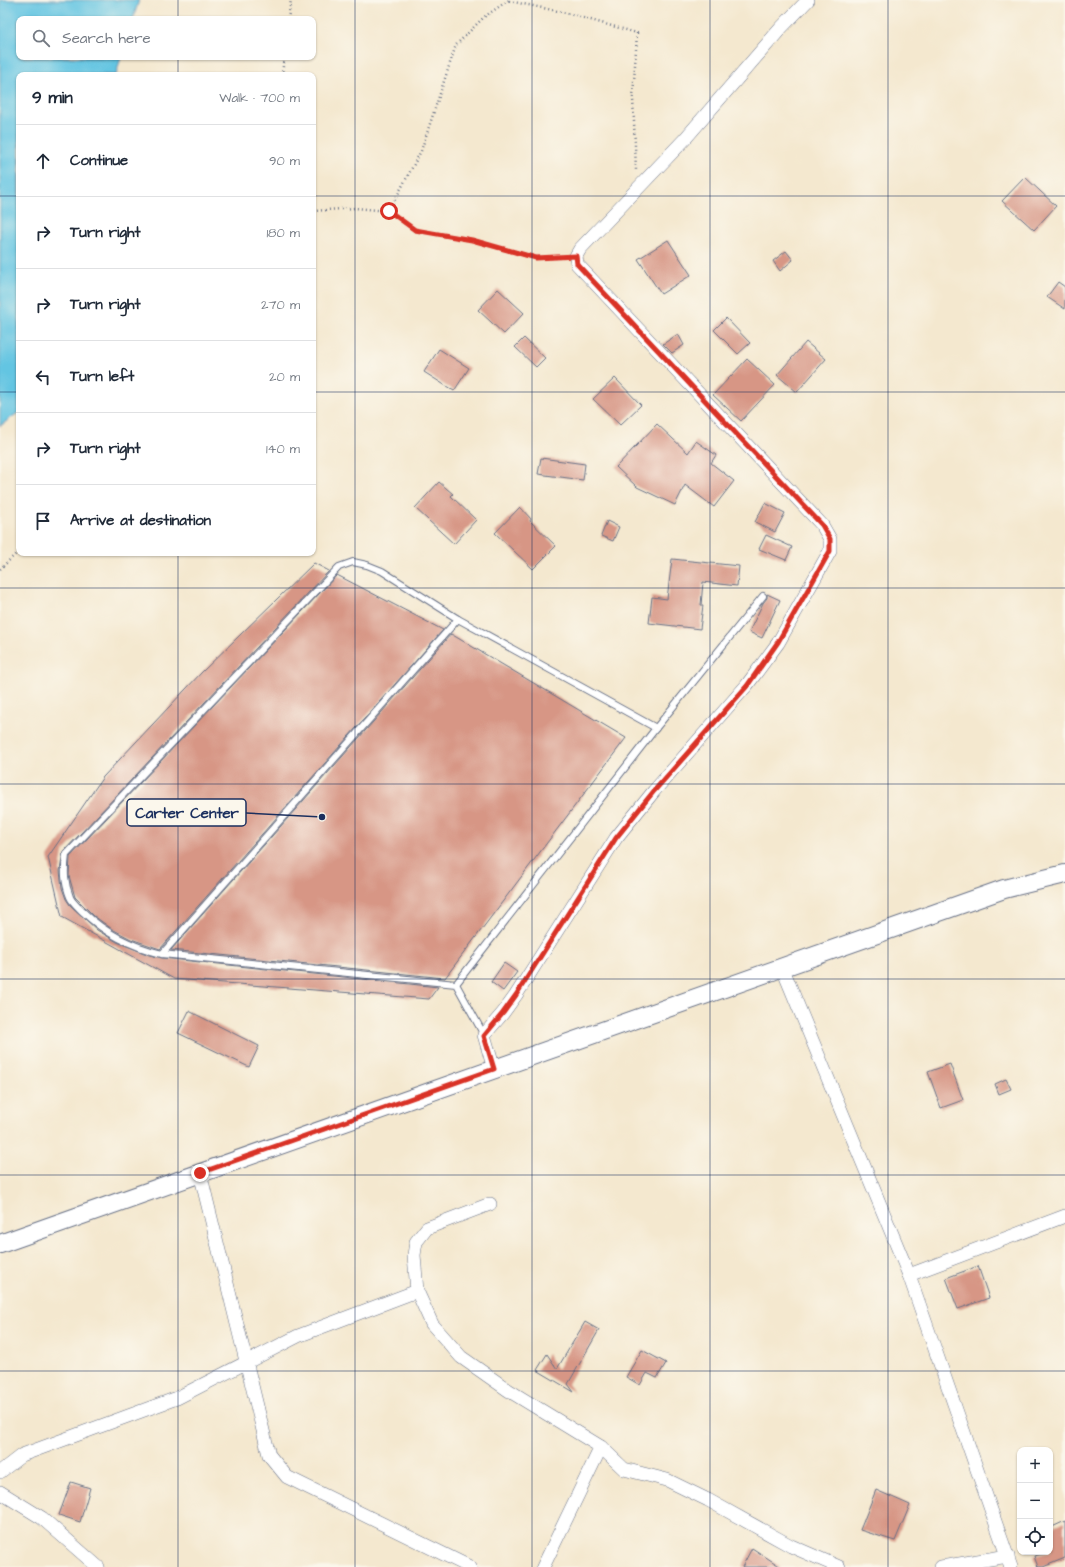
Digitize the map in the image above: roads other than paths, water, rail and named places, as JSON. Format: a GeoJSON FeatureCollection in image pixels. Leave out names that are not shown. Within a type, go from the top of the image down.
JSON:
{"type":"FeatureCollection","features":[{"type":"Feature","properties":{"kind":"main road"},"geometry":{"type":"LineString","coordinates":[[0,1244],[1004,889],[1065,874]]}},
{"type":"Feature","properties":{"kind":"street"},"geometry":{"type":"LineString","coordinates":[[494,1069],[484,1036],[516,995],[616,838],[649,797],[747,686],[778,642],[830,551],[830,539],[822,525],[577,264],[576,256],[684,140],[781,28],[808,0]]}},
{"type":"Feature","properties":{"kind":"street"},"geometry":{"type":"LineString","coordinates":[[782,967],[909,1275],[1009,1562],[941,1567]]}},
{"type":"Feature","properties":{"kind":"street"},"geometry":{"type":"LineString","coordinates":[[200,1173],[269,1455],[287,1477],[449,1563],[470,1567]]}},
{"type":"Feature","properties":{"kind":"street"},"geometry":{"type":"LineString","coordinates":[[490,1204],[427,1228],[416,1242],[414,1255],[417,1290],[432,1324],[461,1356],[508,1390],[601,1447],[624,1469],[667,1480],[708,1500],[791,1546],[839,1567]]}},
{"type":"Feature","properties":{"kind":"street"},"geometry":{"type":"LineString","coordinates":[[909,1275],[1065,1216]]}},
{"type":"Feature","properties":{"kind":"street"},"geometry":{"type":"LineString","coordinates":[[0,1472],[22,1455],[177,1398],[298,1336],[417,1290]]}},
{"type":"Feature","properties":{"kind":"street"},"geometry":{"type":"LineString","coordinates":[[543,1567],[601,1447]]}},
{"type":"Feature","properties":{"kind":"street"},"geometry":{"type":"LineString","coordinates":[[0,1492],[42,1518],[88,1564]]}},
{"type":"Feature","properties":{"kind":"lane"},"geometry":{"type":"LineString","coordinates":[[456,984],[162,954],[138,948],[96,925],[70,899],[64,874],[66,855],[339,566],[353,562],[367,565],[382,571],[458,619],[656,728]]}},
{"type":"Feature","properties":{"kind":"lane"},"geometry":{"type":"LineString","coordinates":[[456,984],[656,728],[763,596]]}},
{"type":"Feature","properties":{"kind":"lane"},"geometry":{"type":"LineString","coordinates":[[162,954],[458,619]]}},
{"type":"Feature","properties":{"kind":"lane"},"geometry":{"type":"LineString","coordinates":[[456,984],[484,1036]]}},
{"type":"Feature","properties":{"kind":"water"},"geometry":{"type":"Polygon","coordinates":[[[0,0],[139,0],[134,16],[16,16],[16,60],[120,60],[117,72],[16,72],[16,414],[0,426],[0,0]]]}},
{"type":"Feature","properties":{"kind":"place","name":"Carter Center"},"geometry":{"type":"Point","coordinates":[322,817]}}]}
